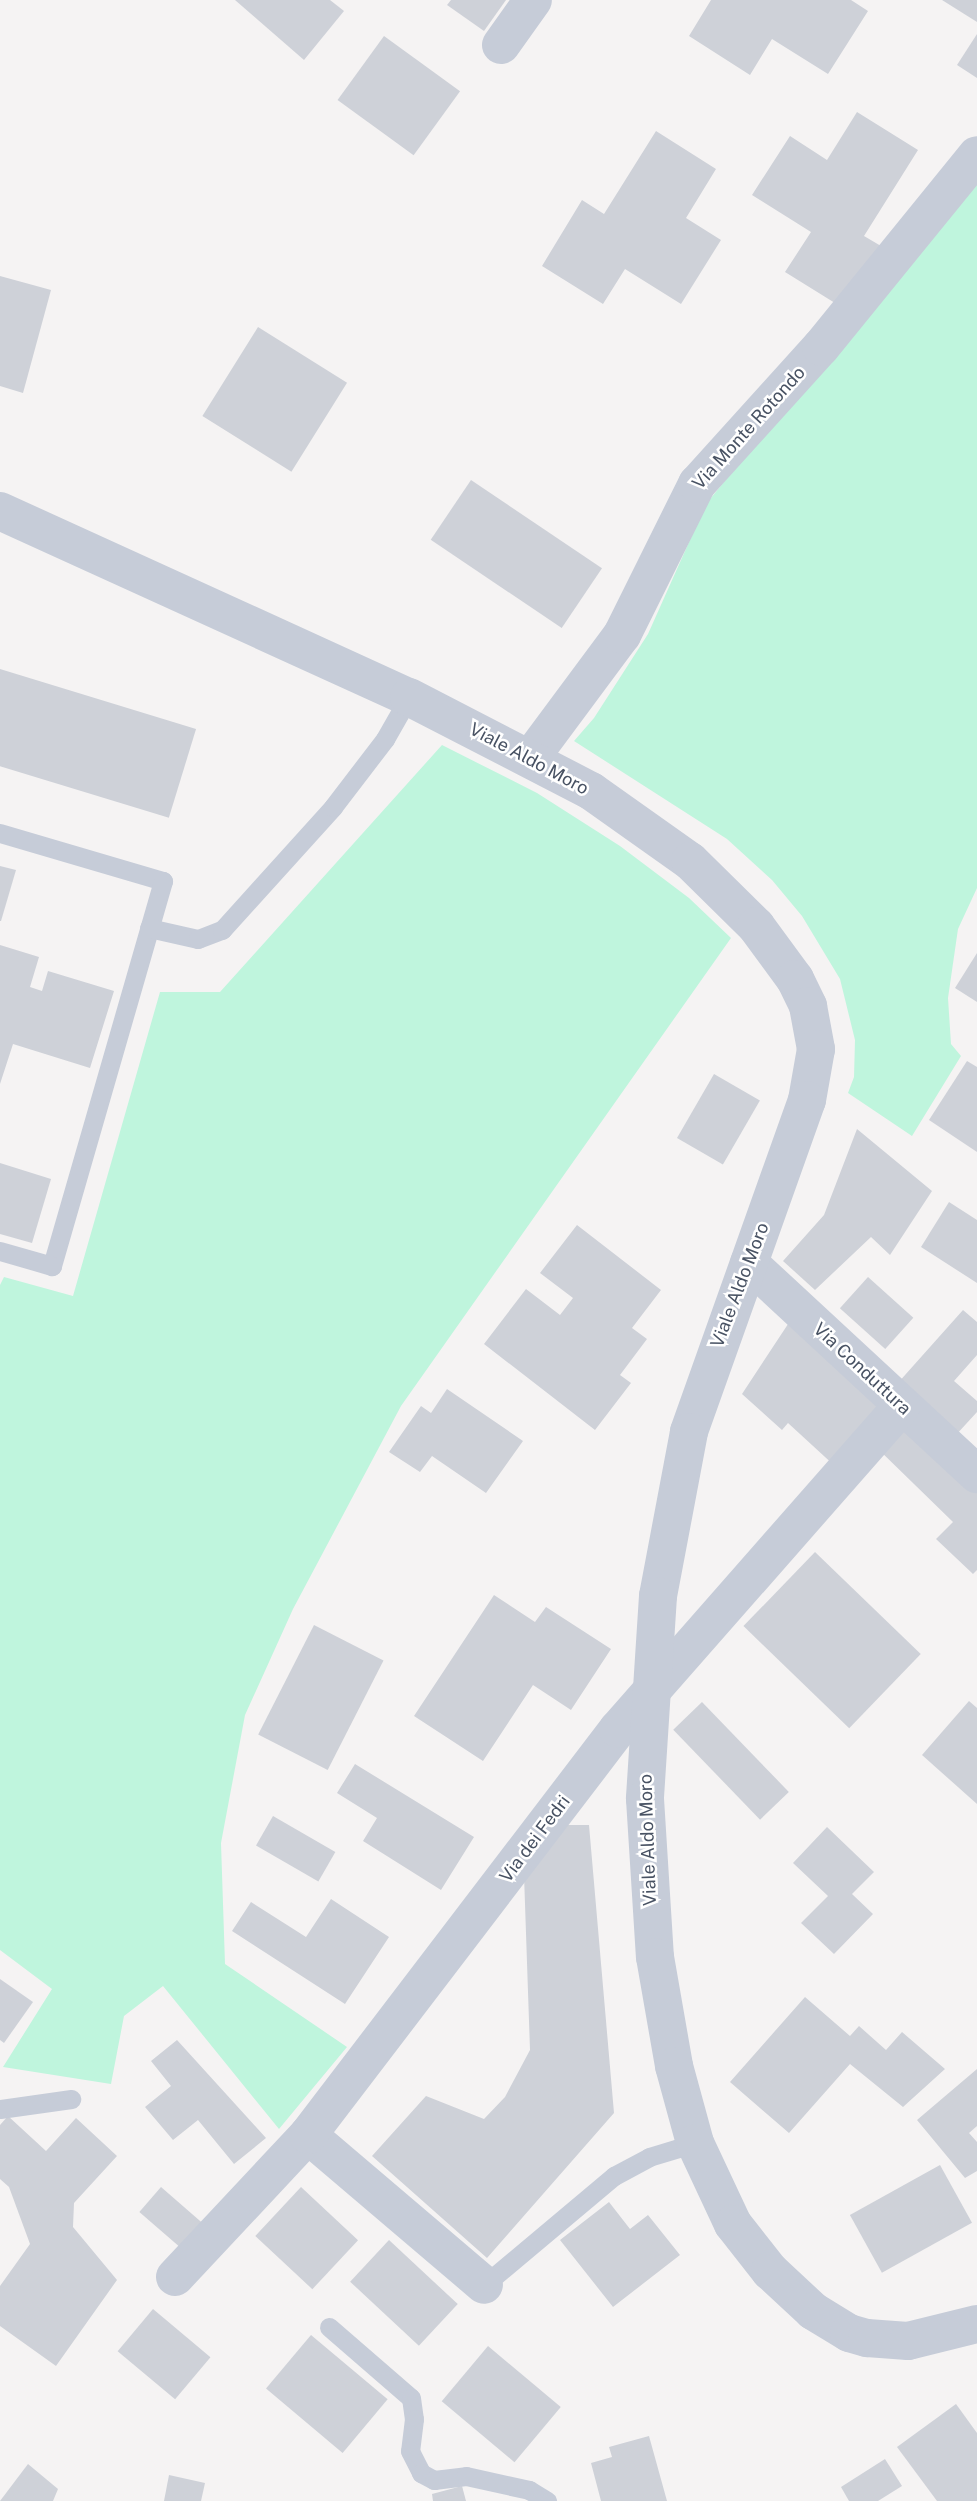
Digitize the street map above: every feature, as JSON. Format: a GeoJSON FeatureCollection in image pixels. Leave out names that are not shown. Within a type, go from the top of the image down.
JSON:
{"type":"FeatureCollection","features":[{"type":"Feature","properties":{"kind":"street"},"geometry":{"type":"LineString","coordinates":[[501,45],[533,0]]}},
{"type":"Feature","properties":{"kind":"street","name":"Via Monte Rotondo"},"geometry":{"type":"LineString","coordinates":[[531,756],[626,627],[673,526],[702,476],[821,347],[977,155]]}},
{"type":"Feature","properties":{"kind":"street","name":"Viale Aldo Moro"},"geometry":{"type":"LineString","coordinates":[[0,511],[409,697],[531,756],[592,791],[690,861],[779,953],[808,1006],[816,1049],[807,1100],[690,1432],[664,1554],[649,1692],[645,1799],[649,1905],[663,2010],[695,2143],[720,2201],[750,2248],[794,2295],[833,2325],[887,2341],[923,2339],[977,2324]]}},
{"type":"Feature","properties":{"kind":"street","name":"Via Conduttura"},"geometry":{"type":"LineString","coordinates":[[749,1263],[977,1474]]}},
{"type":"Feature","properties":{"kind":"street","name":"Via dei Fedri"},"geometry":{"type":"LineString","coordinates":[[175,2277],[308,2135],[649,1692],[902,1406]]}},
{"type":"Feature","properties":{"kind":"street"},"geometry":{"type":"LineString","coordinates":[[308,2135],[484,2285]]}},
{"type":"Feature","properties":{"kind":"lane"},"geometry":{"type":"LineString","coordinates":[[149,928],[198,939],[222,930],[333,807],[385,739],[409,697]]}},
{"type":"Feature","properties":{"kind":"lane"},"geometry":{"type":"LineString","coordinates":[[0,833],[163,881],[52,1266],[0,1251]]}},
{"type":"Feature","properties":{"kind":"lane"},"geometry":{"type":"LineString","coordinates":[[0,2109],[71,2099]]}},
{"type":"Feature","properties":{"kind":"lane"},"geometry":{"type":"LineString","coordinates":[[484,2285],[614,2176],[649,2157],[695,2143]]}},
{"type":"Feature","properties":{"kind":"lane"},"geometry":{"type":"LineString","coordinates":[[329,2327],[411,2398],[414,2419],[410,2451],[421,2473],[434,2480],[461,2476],[516,2487],[547,2501]]}},
{"type":"Feature","properties":{"kind":"green space"},"geometry":{"type":"Polygon","coordinates":[[[977,171],[977,888],[958,929],[948,998],[951,1044],[961,1056],[912,1136],[848,1093],[854,1077],[855,1040],[840,979],[802,916],[772,880],[727,839],[574,741],[594,718],[648,634],[706,504],[977,171]]]}},
{"type":"Feature","properties":{"kind":"green space"},"geometry":{"type":"Polygon","coordinates":[[[442,745],[537,793],[620,846],[689,898],[731,938],[401,1406],[293,1609],[245,1715],[221,1843],[225,1964],[347,2047],[279,2129],[163,1986],[124,2016],[111,2084],[3,2067],[52,1989],[0,1950],[0,1285],[4,1277],[73,1296],[160,992],[220,992],[442,745]]]}},
{"type":"Feature","properties":{"kind":"building"},"geometry":{"type":"Polygon","coordinates":[[[235,0],[330,0],[344,11],[304,60],[235,0]]]}},
{"type":"Feature","properties":{"kind":"building"},"geometry":{"type":"Polygon","coordinates":[[[451,0],[506,0],[484,31],[447,5],[451,0]]]}},
{"type":"Feature","properties":{"kind":"building"},"geometry":{"type":"Polygon","coordinates":[[[711,0],[851,0],[868,11],[828,74],[772,39],[750,75],[689,36],[711,0]]]}},
{"type":"Feature","properties":{"kind":"building"},"geometry":{"type":"Polygon","coordinates":[[[942,0],[977,0],[977,22],[942,0]]]}},
{"type":"Feature","properties":{"kind":"building"},"geometry":{"type":"Polygon","coordinates":[[[977,34],[977,78],[957,65],[977,34]]]}},
{"type":"Feature","properties":{"kind":"building"},"geometry":{"type":"Polygon","coordinates":[[[384,36],[460,91],[414,155],[338,100],[384,36]]]}},
{"type":"Feature","properties":{"kind":"building"},"geometry":{"type":"Polygon","coordinates":[[[857,112],[918,150],[864,236],[881,246],[843,308],[785,272],[811,232],[752,195],[790,136],[827,160],[857,112]]]}},
{"type":"Feature","properties":{"kind":"building"},"geometry":{"type":"Polygon","coordinates":[[[656,131],[716,169],[686,218],[721,240],[681,304],[625,269],[603,304],[542,266],[582,200],[604,214],[656,131]]]}},
{"type":"Feature","properties":{"kind":"building"},"geometry":{"type":"Polygon","coordinates":[[[0,276],[51,290],[23,393],[0,386],[0,276]]]}},
{"type":"Feature","properties":{"kind":"building"},"geometry":{"type":"Polygon","coordinates":[[[258,327],[347,383],[291,472],[202,416],[258,327]]]}},
{"type":"Feature","properties":{"kind":"building"},"geometry":{"type":"Polygon","coordinates":[[[471,480],[602,568],[562,628],[431,540],[471,480]]]}},
{"type":"Feature","properties":{"kind":"building"},"geometry":{"type":"Polygon","coordinates":[[[0,669],[196,729],[169,818],[0,766],[0,669]]]}},
{"type":"Feature","properties":{"kind":"building"},"geometry":{"type":"Polygon","coordinates":[[[0,866],[16,870],[1,921],[0,921],[0,866]]]}},
{"type":"Feature","properties":{"kind":"building"},"geometry":{"type":"Polygon","coordinates":[[[0,945],[39,957],[30,987],[42,991],[48,971],[114,991],[90,1068],[13,1044],[0,1084],[0,945]]]}},
{"type":"Feature","properties":{"kind":"building"},"geometry":{"type":"Polygon","coordinates":[[[977,953],[977,1002],[955,988],[977,953]]]}},
{"type":"Feature","properties":{"kind":"building"},"geometry":{"type":"Polygon","coordinates":[[[967,1061],[977,1067],[977,1152],[929,1120],[967,1061]]]}},
{"type":"Feature","properties":{"kind":"building"},"geometry":{"type":"Polygon","coordinates":[[[714,1074],[760,1100],[723,1165],[677,1138],[714,1074]]]}},
{"type":"Feature","properties":{"kind":"building"},"geometry":{"type":"Polygon","coordinates":[[[857,1129],[932,1191],[890,1255],[871,1237],[815,1290],[783,1261],[824,1215],[857,1129]]]}},
{"type":"Feature","properties":{"kind":"building"},"geometry":{"type":"Polygon","coordinates":[[[0,1163],[51,1179],[32,1243],[0,1234],[0,1163]]]}},
{"type":"Feature","properties":{"kind":"building"},"geometry":{"type":"Polygon","coordinates":[[[949,1202],[977,1220],[977,1283],[921,1247],[949,1202]]]}},
{"type":"Feature","properties":{"kind":"building"},"geometry":{"type":"Polygon","coordinates":[[[577,1225],[661,1290],[632,1328],[647,1339],[620,1375],[631,1383],[595,1430],[484,1344],[526,1289],[560,1315],[573,1298],[540,1273],[577,1225]]]}},
{"type":"Feature","properties":{"kind":"building"},"geometry":{"type":"Polygon","coordinates":[[[868,1277],[913,1318],[885,1349],[840,1308],[868,1277]]]}},
{"type":"Feature","properties":{"kind":"building"},"geometry":{"type":"Polygon","coordinates":[[[963,1310],[977,1322],[977,1355],[954,1381],[977,1401],[977,1412],[955,1436],[897,1384],[963,1310]]]}},
{"type":"Feature","properties":{"kind":"building"},"geometry":{"type":"Polygon","coordinates":[[[794,1315],[892,1406],[837,1468],[788,1423],[782,1430],[742,1394],[794,1315]]]}},
{"type":"Feature","properties":{"kind":"building"},"geometry":{"type":"Polygon","coordinates":[[[447,1389],[523,1441],[486,1493],[432,1456],[420,1472],[389,1452],[421,1406],[431,1413],[447,1389]]]}},
{"type":"Feature","properties":{"kind":"building"},"geometry":{"type":"Polygon","coordinates":[[[903,1418],[977,1490],[977,1570],[973,1574],[936,1539],[953,1522],[875,1446],[903,1418]]]}},
{"type":"Feature","properties":{"kind":"building"},"geometry":{"type":"Polygon","coordinates":[[[815,1552],[921,1654],[849,1728],[743,1626],[815,1552]]]}},
{"type":"Feature","properties":{"kind":"building"},"geometry":{"type":"Polygon","coordinates":[[[494,1595],[535,1622],[546,1607],[611,1649],[571,1710],[533,1685],[483,1761],[414,1716],[494,1595]]]}},
{"type":"Feature","properties":{"kind":"building"},"geometry":{"type":"Polygon","coordinates":[[[314,1625],[383,1660],[328,1770],[258,1735],[314,1625]]]}},
{"type":"Feature","properties":{"kind":"building"},"geometry":{"type":"Polygon","coordinates":[[[969,1701],[977,1708],[977,1804],[922,1755],[969,1701]]]}},
{"type":"Feature","properties":{"kind":"building"},"geometry":{"type":"Polygon","coordinates":[[[702,1702],[789,1792],[760,1820],[673,1730],[702,1702]]]}},
{"type":"Feature","properties":{"kind":"building"},"geometry":{"type":"Polygon","coordinates":[[[355,1764],[474,1837],[441,1890],[363,1841],[377,1818],[337,1793],[355,1764]]]}},
{"type":"Feature","properties":{"kind":"building"},"geometry":{"type":"Polygon","coordinates":[[[273,1816],[335,1852],[318,1881],[256,1845],[273,1816]]]}},
{"type":"Feature","properties":{"kind":"building"},"geometry":{"type":"Polygon","coordinates":[[[567,1825],[589,1825],[614,2113],[487,2258],[372,2156],[426,2096],[484,2119],[505,2097],[530,2050],[524,1875],[567,1825]]]}},
{"type":"Feature","properties":{"kind":"building"},"geometry":{"type":"Polygon","coordinates":[[[827,1827],[874,1872],[852,1894],[873,1914],[834,1954],[801,1923],[828,1896],[793,1863],[827,1827]]]}},
{"type":"Feature","properties":{"kind":"building"},"geometry":{"type":"Polygon","coordinates":[[[331,1899],[389,1937],[345,2004],[232,1931],[251,1902],[306,1937],[331,1899]]]}},
{"type":"Feature","properties":{"kind":"building"},"geometry":{"type":"Polygon","coordinates":[[[0,1979],[33,2002],[4,2043],[0,2040],[0,1979]]]}},
{"type":"Feature","properties":{"kind":"building"},"geometry":{"type":"Polygon","coordinates":[[[805,1997],[850,2036],[859,2026],[886,2050],[902,2032],[945,2069],[903,2107],[850,2064],[789,2133],[730,2082],[805,1997]]]}},
{"type":"Feature","properties":{"kind":"building"},"geometry":{"type":"Polygon","coordinates":[[[177,2040],[266,2138],[234,2164],[198,2120],[173,2140],[145,2107],[171,2086],[151,2061],[177,2040]]]}},
{"type":"Feature","properties":{"kind":"building"},"geometry":{"type":"Polygon","coordinates":[[[977,2069],[977,2126],[969,2133],[977,2142],[977,2171],[965,2178],[917,2120],[977,2069]]]}},
{"type":"Feature","properties":{"kind":"building"},"geometry":{"type":"Polygon","coordinates":[[[8,2116],[46,2151],[76,2118],[117,2156],[74,2203],[73,2227],[117,2280],[56,2366],[0,2326],[0,2286],[30,2244],[9,2187],[0,2179],[0,2125],[8,2116]]]}},
{"type":"Feature","properties":{"kind":"building"},"geometry":{"type":"Polygon","coordinates":[[[940,2165],[972,2223],[882,2273],[850,2215],[940,2165]]]}},
{"type":"Feature","properties":{"kind":"building"},"geometry":{"type":"Polygon","coordinates":[[[161,2187],[212,2231],[190,2256],[139,2212],[161,2187]]]}},
{"type":"Feature","properties":{"kind":"building"},"geometry":{"type":"Polygon","coordinates":[[[301,2187],[358,2240],[312,2289],[255,2236],[301,2187]]]}},
{"type":"Feature","properties":{"kind":"building"},"geometry":{"type":"Polygon","coordinates":[[[609,2202],[630,2229],[648,2215],[680,2255],[613,2307],[560,2240],[609,2202]]]}},
{"type":"Feature","properties":{"kind":"building"},"geometry":{"type":"Polygon","coordinates":[[[389,2240],[458,2304],[419,2346],[350,2282],[389,2240]]]}},
{"type":"Feature","properties":{"kind":"building"},"geometry":{"type":"Polygon","coordinates":[[[153,2309],[210,2357],[175,2399],[118,2351],[153,2309]]]}},
{"type":"Feature","properties":{"kind":"building"},"geometry":{"type":"Polygon","coordinates":[[[311,2335],[388,2399],[343,2453],[266,2389],[311,2335]]]}},
{"type":"Feature","properties":{"kind":"building"},"geometry":{"type":"Polygon","coordinates":[[[488,2346],[561,2407],[514,2462],[442,2401],[488,2346]]]}},
{"type":"Feature","properties":{"kind":"building"},"geometry":{"type":"Polygon","coordinates":[[[956,2404],[977,2433],[977,2501],[937,2501],[897,2447],[956,2404]]]}},
{"type":"Feature","properties":{"kind":"building"},"geometry":{"type":"Polygon","coordinates":[[[649,2436],[667,2501],[601,2501],[591,2463],[612,2457],[609,2447],[649,2436]]]}},
{"type":"Feature","properties":{"kind":"building"},"geometry":{"type":"Polygon","coordinates":[[[885,2459],[902,2486],[878,2501],[849,2501],[841,2487],[885,2459]]]}},
{"type":"Feature","properties":{"kind":"building"},"geometry":{"type":"Polygon","coordinates":[[[28,2464],[58,2489],[53,2501],[0,2501],[28,2464]]]}},
{"type":"Feature","properties":{"kind":"building"},"geometry":{"type":"Polygon","coordinates":[[[169,2475],[205,2483],[201,2501],[164,2501],[169,2475]]]}},
{"type":"Feature","properties":{"kind":"building"},"geometry":{"type":"Polygon","coordinates":[[[462,2486],[466,2501],[433,2501],[432,2494],[462,2486]]]}}]}
